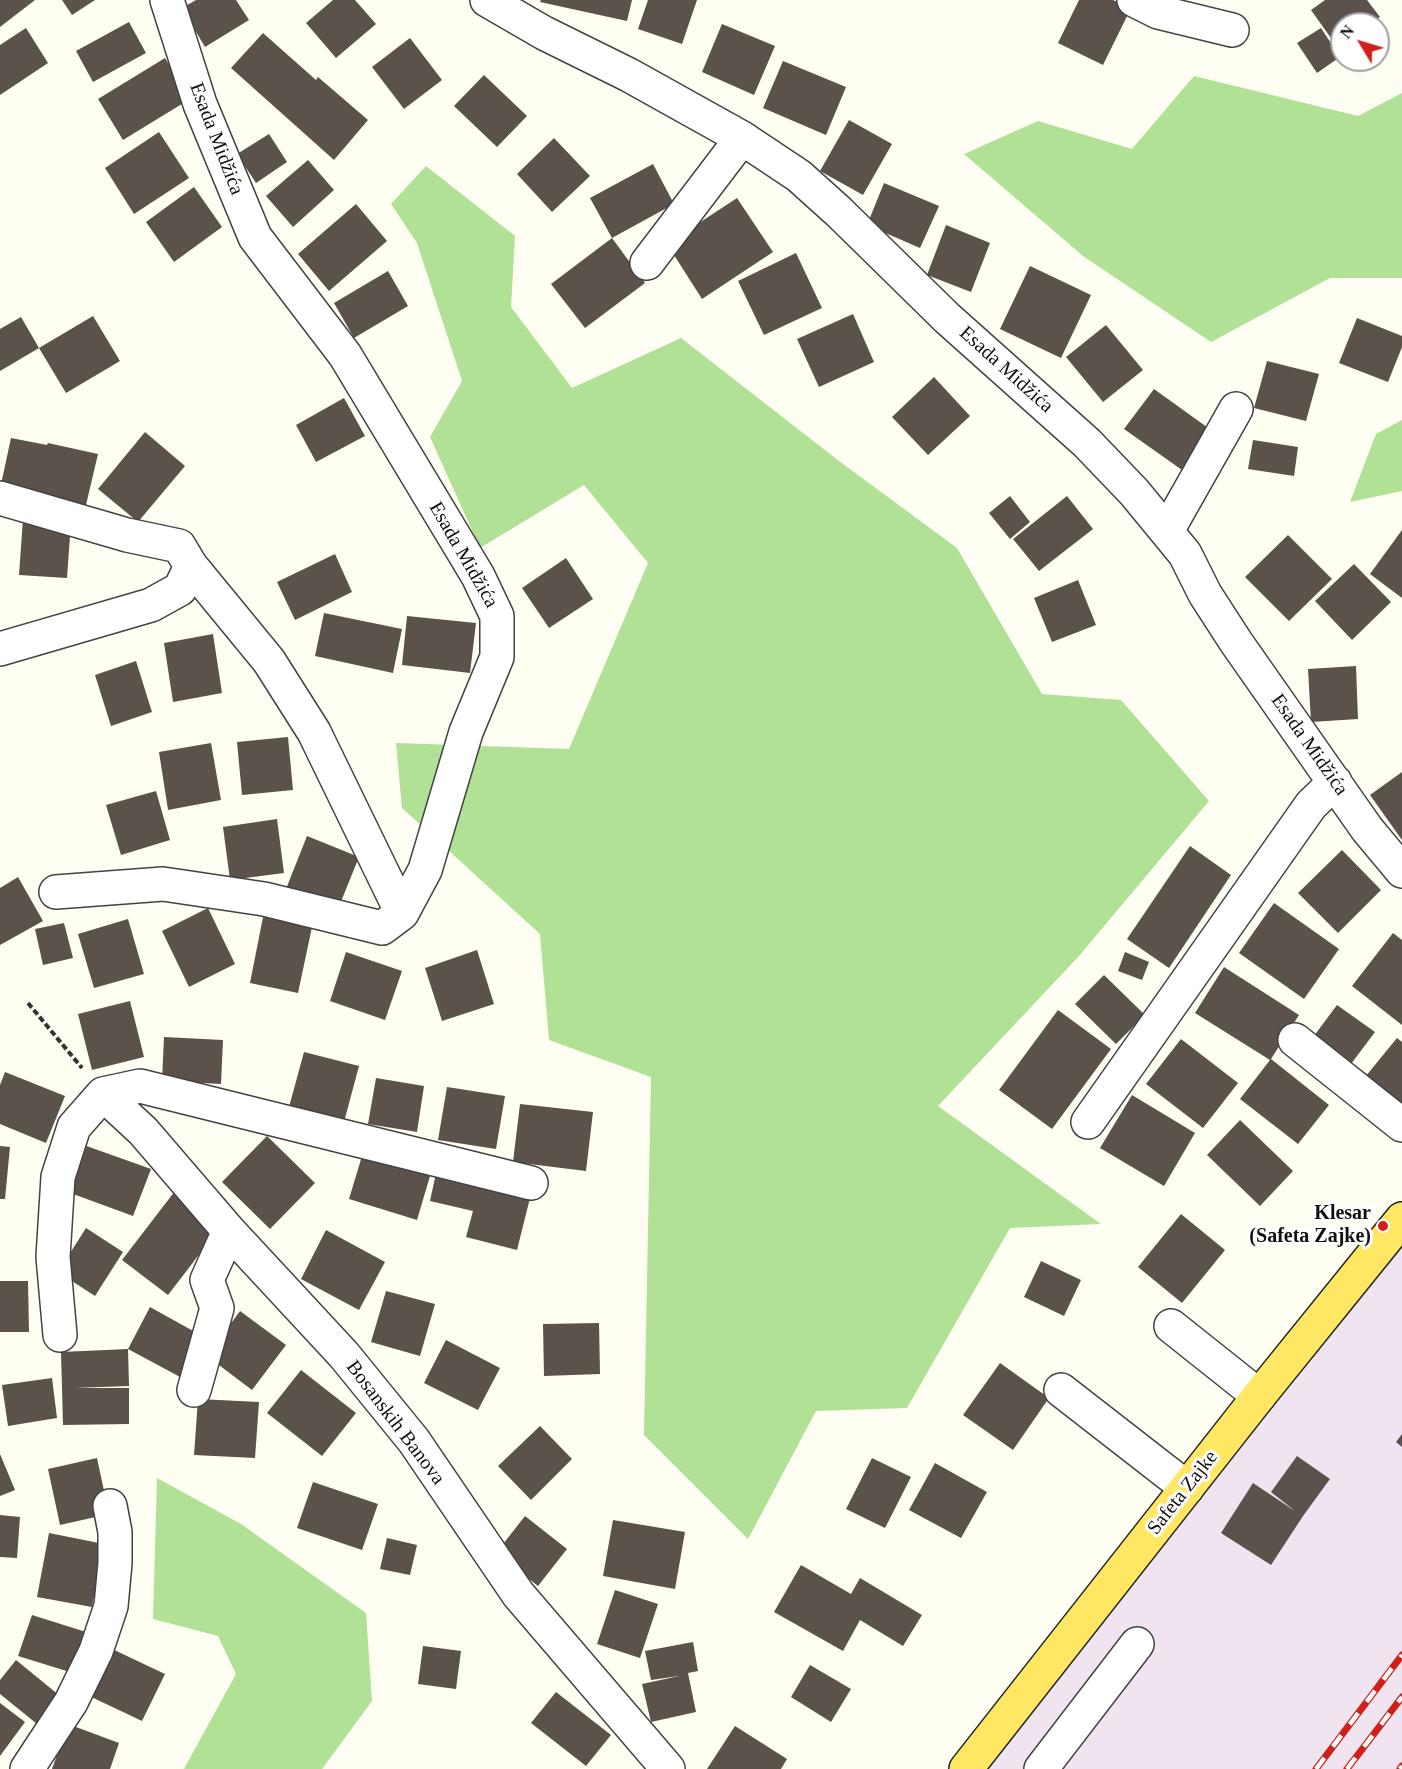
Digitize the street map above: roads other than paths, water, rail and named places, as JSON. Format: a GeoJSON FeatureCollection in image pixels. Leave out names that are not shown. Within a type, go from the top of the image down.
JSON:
{"type":"FeatureCollection","features":[{"type":"Feature","properties":{"kind":"main road","name":"Safeta Zajke"},"geometry":{"type":"LineString","coordinates":[[966,1769],[1259,1396],[1397,1235]]}},
{"type":"Feature","properties":{"kind":"street","name":"Esada Midžića"},"geometry":{"type":"LineString","coordinates":[[167,0],[200,104],[255,237],[345,355],[478,576],[497,616],[497,657],[465,732],[425,870],[402,913]]}},
{"type":"Feature","properties":{"kind":"street","name":"Esada Midžića"},"geometry":{"type":"LineString","coordinates":[[487,0],[544,33],[629,75],[742,138],[800,176],[947,318],[1087,443],[1134,492],[1185,554],[1205,594],[1230,632],[1367,829],[1402,871]]}},
{"type":"Feature","properties":{"kind":"street"},"geometry":{"type":"LineString","coordinates":[[1134,0],[1158,12],[1232,30]]}},
{"type":"Feature","properties":{"kind":"street"},"geometry":{"type":"LineString","coordinates":[[647,263],[742,138]]}},
{"type":"Feature","properties":{"kind":"street"},"geometry":{"type":"LineString","coordinates":[[1167,531],[1236,409]]}},
{"type":"Feature","properties":{"kind":"street"},"geometry":{"type":"LineString","coordinates":[[0,498],[128,535],[179,546],[191,566],[269,661],[314,732],[402,913],[382,928],[264,899],[163,885],[56,892]]}},
{"type":"Feature","properties":{"kind":"street"},"geometry":{"type":"LineString","coordinates":[[0,649],[151,605],[180,589],[191,566]]}},
{"type":"Feature","properties":{"kind":"street"},"geometry":{"type":"LineString","coordinates":[[1088,1122],[1311,805],[1335,782]]}},
{"type":"Feature","properties":{"kind":"street"},"geometry":{"type":"LineString","coordinates":[[1295,1040],[1402,1125]]}},
{"type":"Feature","properties":{"kind":"street"},"geometry":{"type":"LineString","coordinates":[[60,1335],[53,1257],[58,1177],[74,1127],[103,1094],[140,1086],[531,1184]]}},
{"type":"Feature","properties":{"kind":"street","name":"Bosanskih Banova"},"geometry":{"type":"LineString","coordinates":[[103,1094],[143,1131],[229,1232],[344,1355],[414,1441],[518,1594],[651,1761]]}},
{"type":"Feature","properties":{"kind":"street"},"geometry":{"type":"LineString","coordinates":[[194,1390],[217,1308],[207,1280],[229,1232]]}},
{"type":"Feature","properties":{"kind":"street"},"geometry":{"type":"LineString","coordinates":[[1171,1326],[1259,1396]]}},
{"type":"Feature","properties":{"kind":"street"},"geometry":{"type":"LineString","coordinates":[[1061,1390],[1187,1488]]}},
{"type":"Feature","properties":{"kind":"street"},"geometry":{"type":"LineString","coordinates":[[27,1769],[71,1702],[96,1651],[111,1606],[115,1532],[110,1506]]}},
{"type":"Feature","properties":{"kind":"street"},"geometry":{"type":"LineString","coordinates":[[1041,1769],[1137,1644]]}},
{"type":"Feature","properties":{"kind":"railway"},"geometry":{"type":"LineString","coordinates":[[1316,1769],[1402,1655]]}},
{"type":"Feature","properties":{"kind":"railway"},"geometry":{"type":"LineString","coordinates":[[1347,1769],[1402,1697]]}},
{"type":"Feature","properties":{"kind":"place","name":"Klesar (Safeta Zajke)"},"geometry":{"type":"Point","coordinates":[1383,1226]}}]}
